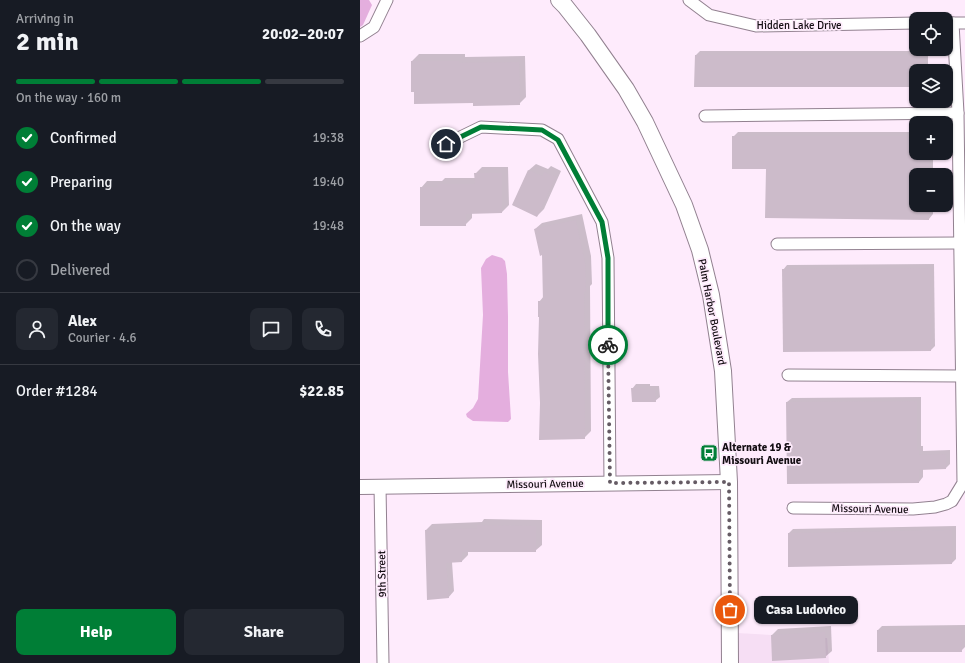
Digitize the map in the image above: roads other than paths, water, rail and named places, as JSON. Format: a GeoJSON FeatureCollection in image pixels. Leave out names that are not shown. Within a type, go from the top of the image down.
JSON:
{"type":"FeatureCollection","features":[{"type":"Feature","properties":{"kind":"main road","name":"Palm Harbor Boulevard"},"geometry":{"type":"LineString","coordinates":[[566,2],[626,89],[645,122],[684,205],[700,250],[711,295],[723,371],[729,482],[730,663]]}},
{"type":"Feature","properties":{"kind":"street"},"geometry":{"type":"LineString","coordinates":[[360,36],[374,27],[386,0]]}},
{"type":"Feature","properties":{"kind":"street","name":"Hidden Lake Drive"},"geometry":{"type":"LineString","coordinates":[[689,0],[709,14],[756,26],[909,23]]}},
{"type":"Feature","properties":{"kind":"street"},"geometry":{"type":"LineString","coordinates":[[953,23],[965,23]]}},
{"type":"Feature","properties":{"kind":"street"},"geometry":{"type":"LineString","coordinates":[[788,375],[961,376],[958,113],[952,56]]}},
{"type":"Feature","properties":{"kind":"street"},"geometry":{"type":"LineString","coordinates":[[705,116],[958,113]]}},
{"type":"Feature","properties":{"kind":"street"},"geometry":{"type":"LineString","coordinates":[[446,144],[481,127],[542,130],[558,140],[602,222],[608,258],[610,483]]}},
{"type":"Feature","properties":{"kind":"street"},"geometry":{"type":"LineString","coordinates":[[777,244],[959,243]]}},
{"type":"Feature","properties":{"kind":"street","name":"Missouri Avenue"},"geometry":{"type":"LineString","coordinates":[[793,508],[913,509],[935,507],[952,501],[963,483],[961,376]]}},
{"type":"Feature","properties":{"kind":"street","name":"Missouri Avenue"},"geometry":{"type":"LineString","coordinates":[[360,486],[729,482]]}},
{"type":"Feature","properties":{"kind":"street","name":"9th Street"},"geometry":{"type":"LineString","coordinates":[[380,486],[383,663]]}},
{"type":"Feature","properties":{"kind":"place","name":"Alternate 19 & Missouri Avenue"},"geometry":{"type":"Point","coordinates":[709,453]}},
{"type":"Feature","properties":{"kind":"place","name":"Casa Ludovico"},"geometry":{"type":"Point","coordinates":[730,610]}}]}
